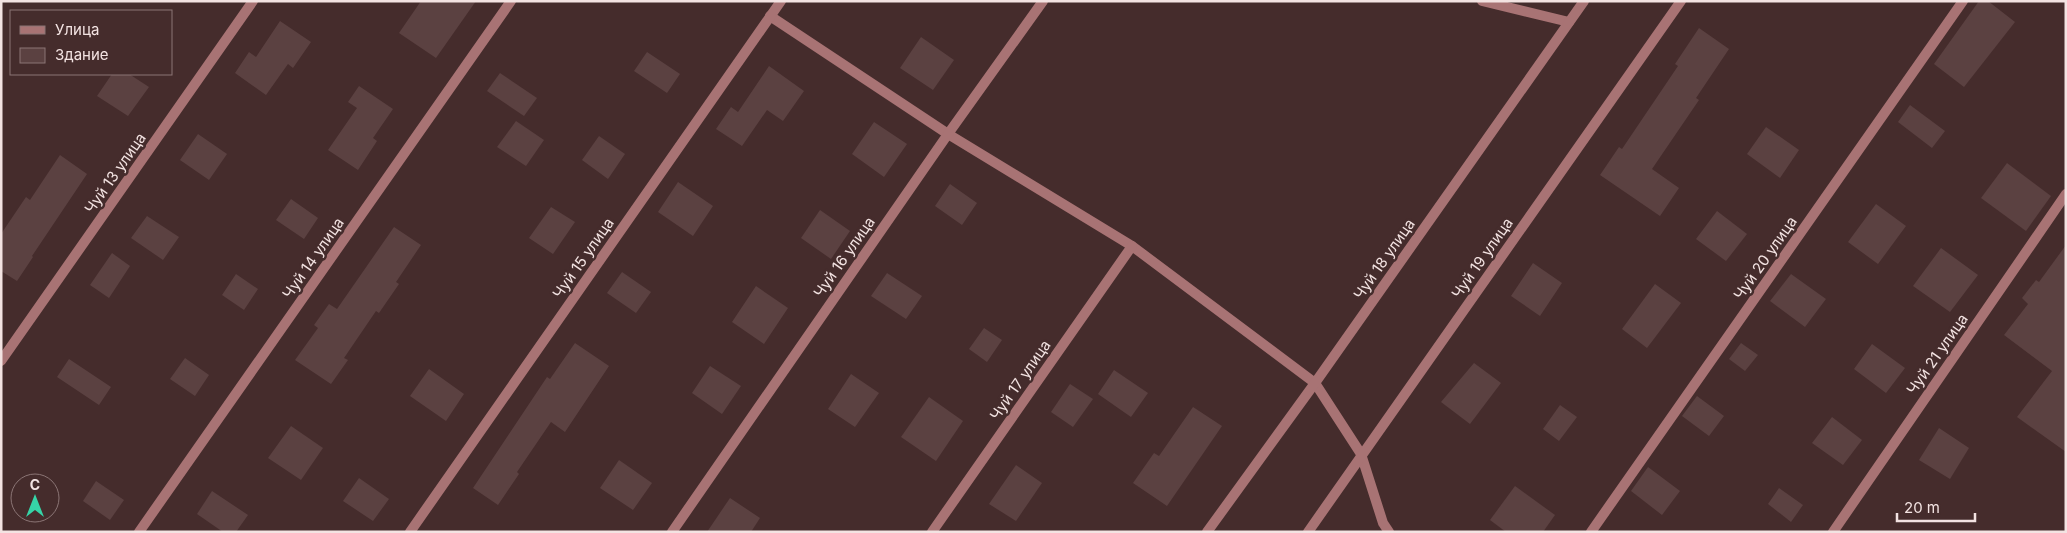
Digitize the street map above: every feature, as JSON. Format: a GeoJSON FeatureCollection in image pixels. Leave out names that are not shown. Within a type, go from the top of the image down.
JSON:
{"type":"FeatureCollection","features":[{"type":"Feature","properties":{"kind":"street","name":"Чуй 13 улица"},"geometry":{"type":"LineString","coordinates":[[1,361],[253,1]]}},
{"type":"Feature","properties":{"kind":"street","name":"Чуй 14 улица"},"geometry":{"type":"LineString","coordinates":[[139,532],[511,1]]}},
{"type":"Feature","properties":{"kind":"street","name":"Чуй 15 улица"},"geometry":{"type":"LineString","coordinates":[[410,532],[781,1]]}},
{"type":"Feature","properties":{"kind":"street","name":"Чуй 16 улица"},"geometry":{"type":"LineString","coordinates":[[672,532],[948,134],[1043,1]]}},
{"type":"Feature","properties":{"kind":"street"},"geometry":{"type":"LineString","coordinates":[[1482,1],[1570,22]]}},
{"type":"Feature","properties":{"kind":"street","name":"Чуй 18 улица"},"geometry":{"type":"LineString","coordinates":[[1207,532],[1316,383],[1584,1]]}},
{"type":"Feature","properties":{"kind":"street","name":"Чуй 19 улица"},"geometry":{"type":"LineString","coordinates":[[1308,532],[1681,1]]}},
{"type":"Feature","properties":{"kind":"street","name":"Чуй 20 улица"},"geometry":{"type":"LineString","coordinates":[[1591,532],[1963,1]]}},
{"type":"Feature","properties":{"kind":"street"},"geometry":{"type":"LineString","coordinates":[[770,16],[948,134],[1132,246],[1316,383],[1361,454],[1383,523],[1389,532]]}},
{"type":"Feature","properties":{"kind":"street","name":"Чуй 21 улица"},"geometry":{"type":"LineString","coordinates":[[1833,532],[2066,194]]}},
{"type":"Feature","properties":{"kind":"street","name":"Чуй 17 улица"},"geometry":{"type":"LineString","coordinates":[[932,532],[1132,246]]}},
{"type":"Feature","properties":{"kind":"building"},"geometry":{"type":"Polygon","coordinates":[[[421,1],[476,1],[436,58],[399,33],[421,1]]]}},
{"type":"Feature","properties":{"kind":"building"},"geometry":{"type":"Polygon","coordinates":[[[1979,1],[1988,1],[2015,22],[1964,87],[1934,64],[1979,1]]]}},
{"type":"Feature","properties":{"kind":"building"},"geometry":{"type":"Polygon","coordinates":[[[280,21],[311,42],[293,68],[288,64],[266,95],[235,73],[249,52],[256,57],[280,21]]]}},
{"type":"Feature","properties":{"kind":"building"},"geometry":{"type":"Polygon","coordinates":[[[1699,28],[1729,49],[1696,98],[1699,100],[1652,169],[1679,188],[1660,216],[1600,175],[1619,147],[1622,149],[1678,66],[1675,64],[1699,28]]]}},
{"type":"Feature","properties":{"kind":"building"},"geometry":{"type":"Polygon","coordinates":[[[921,37],[954,60],[933,90],[900,68],[921,37]]]}},
{"type":"Feature","properties":{"kind":"building"},"geometry":{"type":"Polygon","coordinates":[[[647,52],[680,74],[667,93],[634,71],[647,52]]]}},
{"type":"Feature","properties":{"kind":"building"},"geometry":{"type":"Polygon","coordinates":[[[769,66],[804,91],[783,121],[767,110],[742,146],[716,129],[731,107],[738,112],[769,66]]]}},
{"type":"Feature","properties":{"kind":"building"},"geometry":{"type":"Polygon","coordinates":[[[500,73],[537,98],[524,116],[487,91],[500,73]]]}},
{"type":"Feature","properties":{"kind":"building"},"geometry":{"type":"Polygon","coordinates":[[[111,75],[131,75],[149,87],[128,116],[97,96],[111,75]]]}},
{"type":"Feature","properties":{"kind":"building"},"geometry":{"type":"Polygon","coordinates":[[[359,86],[393,109],[373,138],[377,141],[358,170],[328,150],[357,108],[348,102],[359,86]]]}},
{"type":"Feature","properties":{"kind":"building"},"geometry":{"type":"Polygon","coordinates":[[[1910,105],[1945,131],[1932,148],[1898,122],[1910,105]]]}},
{"type":"Feature","properties":{"kind":"building"},"geometry":{"type":"Polygon","coordinates":[[[516,121],[544,140],[526,166],[497,147],[516,121]]]}},
{"type":"Feature","properties":{"kind":"building"},"geometry":{"type":"Polygon","coordinates":[[[874,122],[907,144],[884,177],[852,154],[874,122]]]}},
{"type":"Feature","properties":{"kind":"building"},"geometry":{"type":"Polygon","coordinates":[[[1766,127],[1799,150],[1780,178],[1747,154],[1766,127]]]}},
{"type":"Feature","properties":{"kind":"building"},"geometry":{"type":"Polygon","coordinates":[[[198,134],[227,154],[209,180],[180,160],[198,134]]]}},
{"type":"Feature","properties":{"kind":"building"},"geometry":{"type":"Polygon","coordinates":[[[599,136],[625,154],[608,179],[582,160],[599,136]]]}},
{"type":"Feature","properties":{"kind":"building"},"geometry":{"type":"Polygon","coordinates":[[[60,155],[87,174],[17,281],[1,271],[1,234],[26,197],[30,200],[60,155]]]}},
{"type":"Feature","properties":{"kind":"building"},"geometry":{"type":"Polygon","coordinates":[[[2007,163],[2051,196],[2026,231],[1981,198],[2007,163]]]}},
{"type":"Feature","properties":{"kind":"building"},"geometry":{"type":"Polygon","coordinates":[[[678,182],[713,206],[693,236],[658,212],[678,182]]]}},
{"type":"Feature","properties":{"kind":"building"},"geometry":{"type":"Polygon","coordinates":[[[950,184],[977,203],[962,225],[935,206],[950,184]]]}},
{"type":"Feature","properties":{"kind":"building"},"geometry":{"type":"Polygon","coordinates":[[[291,199],[318,218],[304,239],[276,220],[291,199]]]}},
{"type":"Feature","properties":{"kind":"building"},"geometry":{"type":"Polygon","coordinates":[[[1876,204],[1906,226],[1878,264],[1848,242],[1876,204]]]}},
{"type":"Feature","properties":{"kind":"building"},"geometry":{"type":"Polygon","coordinates":[[[551,207],[575,222],[553,254],[529,238],[551,207]]]}},
{"type":"Feature","properties":{"kind":"building"},"geometry":{"type":"Polygon","coordinates":[[[820,210],[850,231],[831,259],[801,238],[820,210]]]}},
{"type":"Feature","properties":{"kind":"building"},"geometry":{"type":"Polygon","coordinates":[[[1717,211],[1747,234],[1726,261],[1696,239],[1717,211]]]}},
{"type":"Feature","properties":{"kind":"building"},"geometry":{"type":"Polygon","coordinates":[[[147,216],[179,237],[163,260],[131,238],[147,216]]]}},
{"type":"Feature","properties":{"kind":"building"},"geometry":{"type":"Polygon","coordinates":[[[394,227],[421,245],[396,282],[399,284],[379,313],[376,311],[344,358],[348,360],[331,384],[295,360],[318,328],[314,325],[329,304],[337,309],[394,227]]]}},
{"type":"Feature","properties":{"kind":"building"},"geometry":{"type":"Polygon","coordinates":[[[2066,245],[2066,452],[2017,417],[2052,371],[2004,335],[2028,304],[2022,298],[2036,280],[2039,282],[2066,245]]]}},
{"type":"Feature","properties":{"kind":"building"},"geometry":{"type":"Polygon","coordinates":[[[1941,248],[1978,275],[1950,312],[1913,286],[1941,248]]]}},
{"type":"Feature","properties":{"kind":"building"},"geometry":{"type":"Polygon","coordinates":[[[112,253],[130,266],[109,298],[90,285],[112,253]]]}},
{"type":"Feature","properties":{"kind":"building"},"geometry":{"type":"Polygon","coordinates":[[[1533,263],[1562,283],[1540,316],[1511,296],[1533,263]]]}},
{"type":"Feature","properties":{"kind":"building"},"geometry":{"type":"Polygon","coordinates":[[[622,272],[651,292],[636,313],[607,293],[622,272]]]}},
{"type":"Feature","properties":{"kind":"building"},"geometry":{"type":"Polygon","coordinates":[[[887,273],[922,296],[906,319],[871,296],[887,273]]]}},
{"type":"Feature","properties":{"kind":"building"},"geometry":{"type":"Polygon","coordinates":[[[236,274],[258,289],[244,310],[222,295],[236,274]]]}},
{"type":"Feature","properties":{"kind":"building"},"geometry":{"type":"Polygon","coordinates":[[[1791,274],[1826,299],[1805,327],[1770,301],[1791,274]]]}},
{"type":"Feature","properties":{"kind":"building"},"geometry":{"type":"Polygon","coordinates":[[[1655,284],[1681,303],[1647,348],[1622,329],[1655,284]]]}},
{"type":"Feature","properties":{"kind":"building"},"geometry":{"type":"Polygon","coordinates":[[[756,286],[788,308],[764,344],[732,322],[756,286]]]}},
{"type":"Feature","properties":{"kind":"building"},"geometry":{"type":"Polygon","coordinates":[[[984,328],[1002,340],[987,362],[969,349],[984,328]]]}},
{"type":"Feature","properties":{"kind":"building"},"geometry":{"type":"Polygon","coordinates":[[[575,343],[609,366],[565,432],[551,422],[517,472],[519,474],[498,505],[473,488],[547,377],[550,379],[575,343]]]}},
{"type":"Feature","properties":{"kind":"building"},"geometry":{"type":"Polygon","coordinates":[[[1741,343],[1758,355],[1745,371],[1729,359],[1741,343]]]}},
{"type":"Feature","properties":{"kind":"building"},"geometry":{"type":"Polygon","coordinates":[[[1872,344],[1905,368],[1886,393],[1854,369],[1872,344]]]}},
{"type":"Feature","properties":{"kind":"building"},"geometry":{"type":"Polygon","coordinates":[[[185,358],[209,375],[195,396],[170,379],[185,358]]]}},
{"type":"Feature","properties":{"kind":"building"},"geometry":{"type":"Polygon","coordinates":[[[69,359],[111,387],[99,405],[57,377],[69,359]]]}},
{"type":"Feature","properties":{"kind":"building"},"geometry":{"type":"Polygon","coordinates":[[[1474,363],[1501,383],[1470,424],[1441,402],[1474,363]]]}},
{"type":"Feature","properties":{"kind":"building"},"geometry":{"type":"Polygon","coordinates":[[[710,366],[741,386],[722,414],[692,393],[710,366]]]}},
{"type":"Feature","properties":{"kind":"building"},"geometry":{"type":"Polygon","coordinates":[[[429,369],[464,394],[446,421],[410,396],[429,369]]]}},
{"type":"Feature","properties":{"kind":"building"},"geometry":{"type":"Polygon","coordinates":[[[1114,370],[1148,393],[1131,417],[1098,394],[1114,370]]]}},
{"type":"Feature","properties":{"kind":"building"},"geometry":{"type":"Polygon","coordinates":[[[851,374],[879,393],[855,427],[828,409],[851,374]]]}},
{"type":"Feature","properties":{"kind":"building"},"geometry":{"type":"Polygon","coordinates":[[[1070,384],[1093,399],[1073,427],[1051,412],[1070,384]]]}},
{"type":"Feature","properties":{"kind":"building"},"geometry":{"type":"Polygon","coordinates":[[[1697,396],[1724,416],[1709,436],[1682,416],[1697,396]]]}},
{"type":"Feature","properties":{"kind":"building"},"geometry":{"type":"Polygon","coordinates":[[[929,397],[963,421],[936,461],[901,437],[929,397]]]}},
{"type":"Feature","properties":{"kind":"building"},"geometry":{"type":"Polygon","coordinates":[[[1560,405],[1577,417],[1559,441],[1543,429],[1560,405]]]}},
{"type":"Feature","properties":{"kind":"building"},"geometry":{"type":"Polygon","coordinates":[[[1193,407],[1222,426],[1167,506],[1133,483],[1154,453],[1159,456],[1193,407]]]}},
{"type":"Feature","properties":{"kind":"building"},"geometry":{"type":"Polygon","coordinates":[[[1832,417],[1862,440],[1843,465],[1812,443],[1832,417]]]}},
{"type":"Feature","properties":{"kind":"building"},"geometry":{"type":"Polygon","coordinates":[[[291,426],[323,448],[301,480],[268,458],[291,426]]]}},
{"type":"Feature","properties":{"kind":"building"},"geometry":{"type":"Polygon","coordinates":[[[1939,428],[1969,448],[1950,479],[1919,460],[1939,428]]]}},
{"type":"Feature","properties":{"kind":"building"},"geometry":{"type":"Polygon","coordinates":[[[619,460],[652,483],[633,510],[600,488],[619,460]]]}},
{"type":"Feature","properties":{"kind":"building"},"geometry":{"type":"Polygon","coordinates":[[[1016,465],[1042,483],[1016,521],[989,504],[1016,465]]]}},
{"type":"Feature","properties":{"kind":"building"},"geometry":{"type":"Polygon","coordinates":[[[1648,467],[1680,491],[1662,515],[1631,491],[1648,467]]]}},
{"type":"Feature","properties":{"kind":"building"},"geometry":{"type":"Polygon","coordinates":[[[359,478],[389,499],[373,521],[343,501],[359,478]]]}},
{"type":"Feature","properties":{"kind":"building"},"geometry":{"type":"Polygon","coordinates":[[[96,481],[124,500],[110,520],[83,501],[96,481]]]}},
{"type":"Feature","properties":{"kind":"building"},"geometry":{"type":"Polygon","coordinates":[[[1515,486],[1555,515],[1543,532],[1506,532],[1490,520],[1515,486]]]}},
{"type":"Feature","properties":{"kind":"building"},"geometry":{"type":"Polygon","coordinates":[[[1779,488],[1803,505],[1791,522],[1768,504],[1779,488]]]}},
{"type":"Feature","properties":{"kind":"building"},"geometry":{"type":"Polygon","coordinates":[[[212,491],[248,515],[236,532],[223,532],[197,514],[212,491]]]}},
{"type":"Feature","properties":{"kind":"building"},"geometry":{"type":"Polygon","coordinates":[[[730,498],[760,518],[751,532],[707,532],[730,498]]]}}]}
